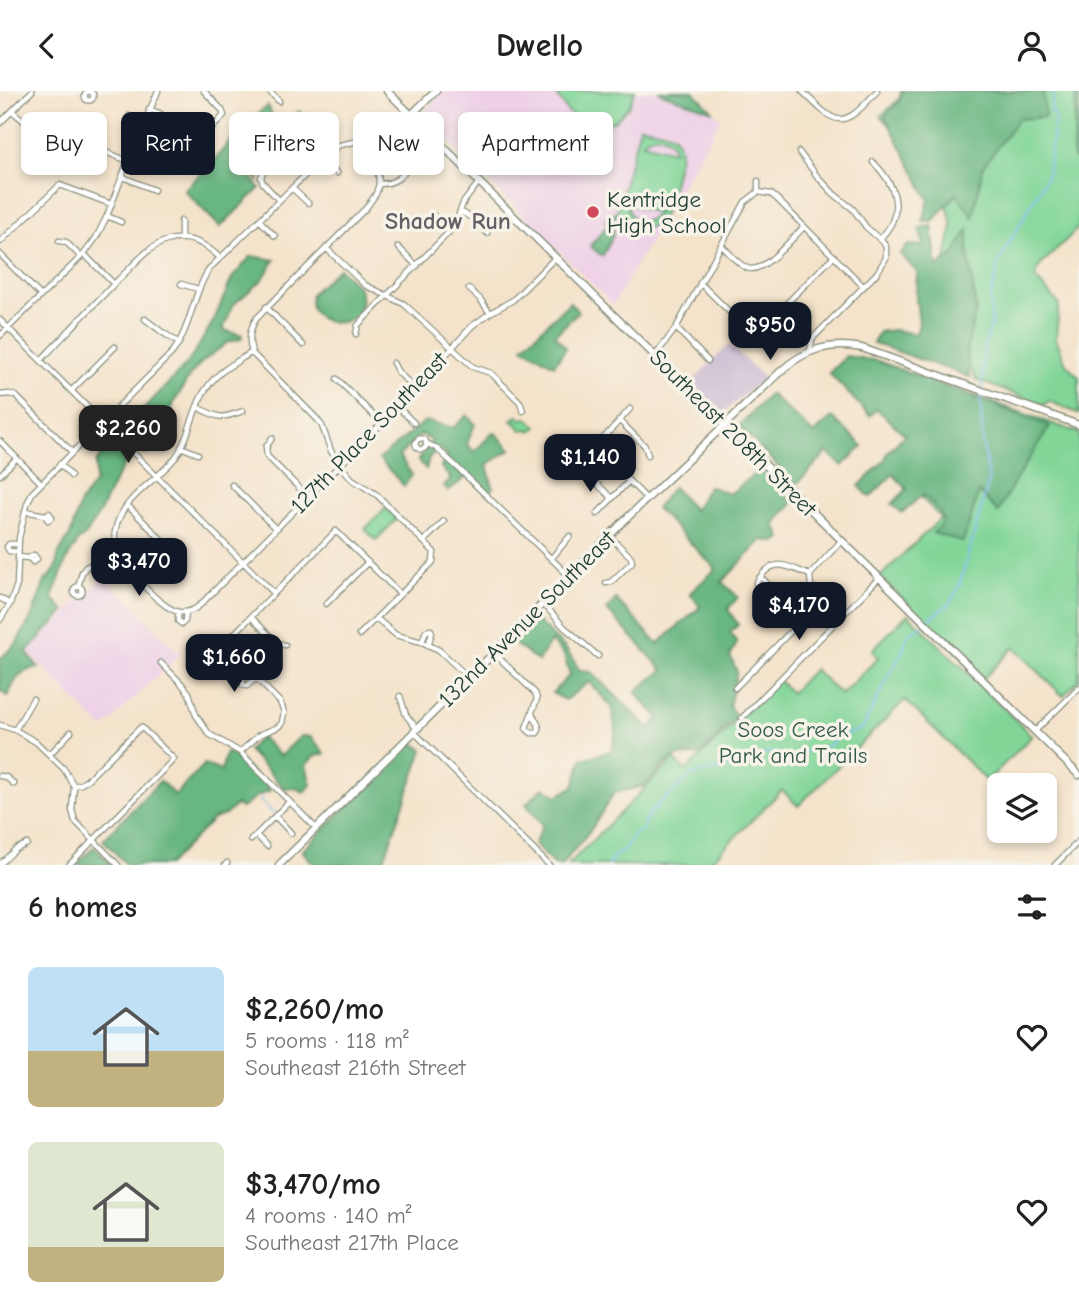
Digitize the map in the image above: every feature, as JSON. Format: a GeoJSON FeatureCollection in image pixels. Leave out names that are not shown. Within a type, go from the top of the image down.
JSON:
{"type":"FeatureCollection","features":[{"type":"Feature","properties":{"kind":"main road","name":"Southeast 208th Street"},"geometry":{"type":"LineString","coordinates":[[387,91],[408,112]]}},
{"type":"Feature","properties":{"kind":"main road"},"geometry":{"type":"LineString","coordinates":[[414,112],[436,91]]}},
{"type":"Feature","properties":{"kind":"main road","name":"Southeast 208th Street"},"geometry":{"type":"LineString","coordinates":[[444,148],[1079,775]]}},
{"type":"Feature","properties":{"kind":"main road"},"geometry":{"type":"LineString","coordinates":[[810,351],[840,345],[862,348],[1079,425]]}},
{"type":"Feature","properties":{"kind":"main road","name":"132nd Avenue Southeast"},"geometry":{"type":"LineString","coordinates":[[279,865],[647,499],[791,362],[810,351]]}},
{"type":"Feature","properties":{"kind":"street"},"geometry":{"type":"LineString","coordinates":[[0,123],[33,91]]}},
{"type":"Feature","properties":{"kind":"street"},"geometry":{"type":"LineString","coordinates":[[148,112],[158,91]]}},
{"type":"Feature","properties":{"kind":"street"},"geometry":{"type":"LineString","coordinates":[[204,91],[222,110],[223,115],[215,125]]}},
{"type":"Feature","properties":{"kind":"street"},"geometry":{"type":"LineString","coordinates":[[269,91],[279,101]]}},
{"type":"Feature","properties":{"kind":"street"},"geometry":{"type":"LineString","coordinates":[[802,91],[835,119],[844,119],[858,112],[877,91]]}},
{"type":"Feature","properties":{"kind":"street"},"geometry":{"type":"LineString","coordinates":[[149,109],[156,112]]}},
{"type":"Feature","properties":{"kind":"street"},"geometry":{"type":"LineString","coordinates":[[12,111],[21,120]]}},
{"type":"Feature","properties":{"kind":"street"},"geometry":{"type":"LineString","coordinates":[[799,152],[825,185],[853,209],[866,227],[880,239],[893,219],[894,197],[891,184],[873,162]]}},
{"type":"Feature","properties":{"kind":"street"},"geometry":{"type":"LineString","coordinates":[[262,175],[263,183],[279,200]]}},
{"type":"Feature","properties":{"kind":"street"},"geometry":{"type":"LineString","coordinates":[[0,619],[17,586],[18,544],[32,493],[180,343],[198,289],[206,274],[305,175]]}},
{"type":"Feature","properties":{"kind":"street"},"geometry":{"type":"LineString","coordinates":[[359,635],[433,562],[435,555],[377,495],[352,479],[331,451],[317,419],[252,352],[249,341],[251,326],[267,307],[369,205],[379,184],[378,175]]}},
{"type":"Feature","properties":{"kind":"street"},"geometry":{"type":"LineString","coordinates":[[379,184],[390,184],[402,175]]}},
{"type":"Feature","properties":{"kind":"street"},"geometry":{"type":"LineString","coordinates":[[0,337],[96,239],[123,177],[154,190]]}},
{"type":"Feature","properties":{"kind":"street"},"geometry":{"type":"LineString","coordinates":[[758,181],[758,192]]}},
{"type":"Feature","properties":{"kind":"street"},"geometry":{"type":"LineString","coordinates":[[356,334],[358,325],[455,225],[468,195],[479,182]]}},
{"type":"Feature","properties":{"kind":"street"},"geometry":{"type":"LineString","coordinates":[[0,242],[60,185],[111,204]]}},
{"type":"Feature","properties":{"kind":"street"},"geometry":{"type":"LineString","coordinates":[[292,188],[308,203]]}},
{"type":"Feature","properties":{"kind":"street"},"geometry":{"type":"LineString","coordinates":[[654,356],[676,328],[745,202],[758,192],[771,194],[776,198],[863,286]]}},
{"type":"Feature","properties":{"kind":"street"},"geometry":{"type":"LineString","coordinates":[[460,211],[477,221],[487,233]]}},
{"type":"Feature","properties":{"kind":"street"},"geometry":{"type":"LineString","coordinates":[[433,215],[449,232]]}},
{"type":"Feature","properties":{"kind":"street"},"geometry":{"type":"LineString","coordinates":[[107,216],[121,222]]}},
{"type":"Feature","properties":{"kind":"street"},"geometry":{"type":"LineString","coordinates":[[259,220],[275,236]]}},
{"type":"Feature","properties":{"kind":"street"},"geometry":{"type":"LineString","coordinates":[[181,221],[181,239]]}},
{"type":"Feature","properties":{"kind":"street"},"geometry":{"type":"LineString","coordinates":[[721,246],[746,268],[753,270],[765,265],[804,227]]}},
{"type":"Feature","properties":{"kind":"street"},"geometry":{"type":"LineString","coordinates":[[41,360],[150,249],[165,241],[181,239],[200,242],[220,258]]}},
{"type":"Feature","properties":{"kind":"street","name":"132nd Avenue Southeast"},"geometry":{"type":"LineString","coordinates":[[810,351],[812,339],[884,263],[886,247],[880,239]]}},
{"type":"Feature","properties":{"kind":"street"},"geometry":{"type":"LineString","coordinates":[[59,241],[66,242],[114,284]]}},
{"type":"Feature","properties":{"kind":"street"},"geometry":{"type":"LineString","coordinates":[[398,247],[417,266]]}},
{"type":"Feature","properties":{"kind":"street"},"geometry":{"type":"LineString","coordinates":[[326,248],[365,285],[404,304],[473,367],[491,373],[520,402],[523,411]]}},
{"type":"Feature","properties":{"kind":"street"},"geometry":{"type":"LineString","coordinates":[[0,254],[41,296]]}},
{"type":"Feature","properties":{"kind":"street"},"geometry":{"type":"LineString","coordinates":[[700,283],[744,326],[758,329],[767,324],[834,256]]}},
{"type":"Feature","properties":{"kind":"street","name":"127th Place Southeast"},"geometry":{"type":"LineString","coordinates":[[119,552],[125,564],[166,606],[182,612],[195,609],[382,424],[472,325],[513,300],[555,258]]}},
{"type":"Feature","properties":{"kind":"street"},"geometry":{"type":"LineString","coordinates":[[181,284],[198,289]]}},
{"type":"Feature","properties":{"kind":"street"},"geometry":{"type":"LineString","coordinates":[[469,289],[490,313]]}},
{"type":"Feature","properties":{"kind":"street"},"geometry":{"type":"LineString","coordinates":[[267,307],[303,345]]}},
{"type":"Feature","properties":{"kind":"street"},"geometry":{"type":"LineString","coordinates":[[145,319],[180,343]]}},
{"type":"Feature","properties":{"kind":"street"},"geometry":{"type":"LineString","coordinates":[[0,320],[274,593]]}},
{"type":"Feature","properties":{"kind":"street"},"geometry":{"type":"LineString","coordinates":[[676,328],[708,361]]}},
{"type":"Feature","properties":{"kind":"street"},"geometry":{"type":"LineString","coordinates":[[758,329],[762,342]]}},
{"type":"Feature","properties":{"kind":"street"},"geometry":{"type":"LineString","coordinates":[[71,391],[115,347]]}},
{"type":"Feature","properties":{"kind":"street"},"geometry":{"type":"LineString","coordinates":[[78,587],[86,567],[119,552],[114,536],[118,520],[141,489],[158,476],[177,455],[208,386],[216,376],[252,352]]}},
{"type":"Feature","properties":{"kind":"street"},"geometry":{"type":"LineString","coordinates":[[393,363],[415,389]]}},
{"type":"Feature","properties":{"kind":"street"},"geometry":{"type":"LineString","coordinates":[[337,379],[382,424]]}},
{"type":"Feature","properties":{"kind":"street"},"geometry":{"type":"LineString","coordinates":[[0,395],[16,396],[72,452]]}},
{"type":"Feature","properties":{"kind":"street"},"geometry":{"type":"LineString","coordinates":[[197,407],[218,417],[243,411]]}},
{"type":"Feature","properties":{"kind":"street"},"geometry":{"type":"LineString","coordinates":[[398,407],[414,423]]}},
{"type":"Feature","properties":{"kind":"street"},"geometry":{"type":"LineString","coordinates":[[629,409],[598,447],[604,457],[647,499]]}},
{"type":"Feature","properties":{"kind":"street"},"geometry":{"type":"LineString","coordinates":[[619,420],[645,446],[648,455]]}},
{"type":"Feature","properties":{"kind":"street"},"geometry":{"type":"LineString","coordinates":[[272,438],[265,447],[267,456],[308,498]]}},
{"type":"Feature","properties":{"kind":"street"},"geometry":{"type":"LineString","coordinates":[[0,441],[41,483]]}},
{"type":"Feature","properties":{"kind":"street"},"geometry":{"type":"LineString","coordinates":[[426,443],[436,448],[456,466],[569,576]]}},
{"type":"Feature","properties":{"kind":"street"},"geometry":{"type":"LineString","coordinates":[[181,447],[198,454]]}},
{"type":"Feature","properties":{"kind":"street"},"geometry":{"type":"LineString","coordinates":[[604,457],[591,474],[612,498]]}},
{"type":"Feature","properties":{"kind":"street"},"geometry":{"type":"LineString","coordinates":[[0,475],[17,459]]}},
{"type":"Feature","properties":{"kind":"street"},"geometry":{"type":"LineString","coordinates":[[60,464],[71,476]]}},
{"type":"Feature","properties":{"kind":"street"},"geometry":{"type":"LineString","coordinates":[[597,514],[629,481]]}},
{"type":"Feature","properties":{"kind":"street"},"geometry":{"type":"LineString","coordinates":[[232,485],[276,530]]}},
{"type":"Feature","properties":{"kind":"street"},"geometry":{"type":"LineString","coordinates":[[127,505],[179,557]]}},
{"type":"Feature","properties":{"kind":"street"},"geometry":{"type":"LineString","coordinates":[[25,511],[45,515]]}},
{"type":"Feature","properties":{"kind":"street"},"geometry":{"type":"LineString","coordinates":[[424,541],[444,520]]}},
{"type":"Feature","properties":{"kind":"street"},"geometry":{"type":"LineString","coordinates":[[240,752],[259,734],[273,730],[284,718],[280,702],[232,654],[229,648],[231,639],[336,531],[400,594]]}},
{"type":"Feature","properties":{"kind":"street"},"geometry":{"type":"LineString","coordinates":[[551,559],[570,536]]}},
{"type":"Feature","properties":{"kind":"street"},"geometry":{"type":"LineString","coordinates":[[606,583],[611,582],[632,562],[631,557],[609,536]]}},
{"type":"Feature","properties":{"kind":"street"},"geometry":{"type":"LineString","coordinates":[[735,688],[808,614],[812,600],[810,575],[841,541]]}},
{"type":"Feature","properties":{"kind":"street"},"geometry":{"type":"LineString","coordinates":[[18,544],[9,544],[6,547],[9,551],[30,558]]}},
{"type":"Feature","properties":{"kind":"street"},"geometry":{"type":"LineString","coordinates":[[326,604],[368,562]]}},
{"type":"Feature","properties":{"kind":"street"},"geometry":{"type":"LineString","coordinates":[[759,578],[768,568],[778,564],[810,575]]}},
{"type":"Feature","properties":{"kind":"street"},"geometry":{"type":"LineString","coordinates":[[742,718],[879,578]]}},
{"type":"Feature","properties":{"kind":"street"},"geometry":{"type":"LineString","coordinates":[[0,598],[10,604]]}},
{"type":"Feature","properties":{"kind":"street"},"geometry":{"type":"LineString","coordinates":[[543,603],[564,627],[598,656]]}},
{"type":"Feature","properties":{"kind":"street"},"geometry":{"type":"LineString","coordinates":[[251,617],[277,643],[285,645]]}},
{"type":"Feature","properties":{"kind":"street"},"geometry":{"type":"LineString","coordinates":[[376,618],[396,635],[422,642],[446,655],[469,678]]}},
{"type":"Feature","properties":{"kind":"street"},"geometry":{"type":"LineString","coordinates":[[422,642],[426,631],[431,630],[428,645]]}},
{"type":"Feature","properties":{"kind":"street"},"geometry":{"type":"LineString","coordinates":[[215,653],[229,648]]}},
{"type":"Feature","properties":{"kind":"street"},"geometry":{"type":"LineString","coordinates":[[494,653],[535,693],[537,699],[532,714]]}},
{"type":"Feature","properties":{"kind":"street"},"geometry":{"type":"LineString","coordinates":[[161,663],[189,693],[196,715],[209,734],[240,752],[316,828]]}},
{"type":"Feature","properties":{"kind":"street"},"geometry":{"type":"LineString","coordinates":[[250,672],[243,680],[243,685],[247,686],[256,678]]}},
{"type":"Feature","properties":{"kind":"street"},"geometry":{"type":"LineString","coordinates":[[1035,731],[1079,688]]}},
{"type":"Feature","properties":{"kind":"street"},"geometry":{"type":"LineString","coordinates":[[400,696],[405,715],[416,731],[549,865]]}},
{"type":"Feature","properties":{"kind":"street"},"geometry":{"type":"LineString","coordinates":[[15,730],[33,699]]}},
{"type":"Feature","properties":{"kind":"street"},"geometry":{"type":"LineString","coordinates":[[0,725],[36,742],[64,769],[74,786],[72,810],[75,821],[118,865]]}},
{"type":"Feature","properties":{"kind":"street"},"geometry":{"type":"LineString","coordinates":[[69,865],[174,759],[141,727],[86,781],[74,786]]}},
{"type":"Feature","properties":{"kind":"street"},"geometry":{"type":"LineString","coordinates":[[50,754],[71,732]]}},
{"type":"Feature","properties":{"kind":"street"},"geometry":{"type":"LineString","coordinates":[[0,776],[6,777],[14,784]]}},
{"type":"Feature","properties":{"kind":"street"},"geometry":{"type":"LineString","coordinates":[[251,840],[289,802]]}},
{"type":"Feature","properties":{"kind":"street"},"geometry":{"type":"LineString","coordinates":[[275,816],[291,833]]}},
{"type":"Feature","properties":{"kind":"street"},"geometry":{"type":"LineString","coordinates":[[256,835],[267,846]]}},
{"type":"Feature","properties":{"kind":"street"},"geometry":{"type":"LineString","coordinates":[[1055,865],[1079,841]]}},
{"type":"Feature","properties":{"kind":"street"},"geometry":{"type":"LineString","coordinates":[[0,864],[27,843]]}},
{"type":"Feature","properties":{"kind":"shaded area","name":"Kentridge High School"},"geometry":{"type":"Polygon","coordinates":[[[443,91],[693,91],[721,119],[613,305],[482,175],[613,175],[613,112],[458,112],[458,151],[444,137],[444,112],[423,112],[443,91]]]}},
{"type":"Feature","properties":{"kind":"shaded area"},"geometry":{"type":"Polygon","coordinates":[[[729,344],[764,378],[721,412],[691,383],[729,344]]]}},
{"type":"Feature","properties":{"kind":"shaded area"},"geometry":{"type":"Polygon","coordinates":[[[104,576],[180,654],[103,729],[27,651],[104,576]]]}},
{"type":"Feature","properties":{"kind":"green space"},"geometry":{"type":"Polygon","coordinates":[[[562,91],[635,91],[629,106],[615,121],[613,112],[568,112],[557,96],[562,91]]]}},
{"type":"Feature","properties":{"kind":"green space"},"geometry":{"type":"Polygon","coordinates":[[[659,91],[693,91],[713,111],[661,93],[659,91]]]}},
{"type":"Feature","properties":{"kind":"green space"},"geometry":{"type":"Polygon","coordinates":[[[901,91],[1076,91],[1073,158],[1079,163],[1079,227],[1039,267],[1035,278],[1059,304],[1056,338],[1066,364],[1079,377],[1079,414],[1049,401],[1044,405],[976,380],[971,368],[930,351],[952,225],[947,205],[959,193],[881,116],[899,99],[901,91]]]}},
{"type":"Feature","properties":{"kind":"green space"},"geometry":{"type":"Polygon","coordinates":[[[903,91],[1043,91],[1045,117],[1018,119],[983,167],[973,217],[956,193],[933,221],[923,221],[929,200],[885,116],[900,101],[903,91]]]}},
{"type":"Feature","properties":{"kind":"green space"},"geometry":{"type":"Polygon","coordinates":[[[1076,91],[1079,91],[1079,163],[1073,158],[1076,91]]]}},
{"type":"Feature","properties":{"kind":"green space"},"geometry":{"type":"Polygon","coordinates":[[[268,106],[271,112],[260,112],[268,106]]]}},
{"type":"Feature","properties":{"kind":"green space"},"geometry":{"type":"Polygon","coordinates":[[[640,126],[673,135],[677,139],[680,155],[668,202],[659,221],[648,227],[640,227],[630,223],[623,215],[616,215],[640,126]],[[657,135],[647,138],[643,143],[674,151],[669,140],[657,135]],[[627,204],[629,211],[640,221],[649,220],[658,213],[627,204]]]}},
{"type":"Feature","properties":{"kind":"green space"},"geometry":{"type":"Polygon","coordinates":[[[229,142],[229,175],[249,175],[260,188],[220,227],[184,190],[200,175],[215,175],[215,160],[229,142]]]}},
{"type":"Feature","properties":{"kind":"green space"},"geometry":{"type":"Polygon","coordinates":[[[615,213],[613,236],[602,256],[590,246],[608,225],[605,220],[615,213]]]}},
{"type":"Feature","properties":{"kind":"green space"},"geometry":{"type":"Polygon","coordinates":[[[932,226],[937,267],[953,255],[968,230],[976,310],[966,352],[970,377],[873,343],[879,332],[894,330],[916,334],[919,324],[917,272],[900,254],[908,245],[924,246],[919,228],[932,226]]]}},
{"type":"Feature","properties":{"kind":"green space"},"geometry":{"type":"Polygon","coordinates":[[[251,256],[275,260],[262,280],[233,305],[223,330],[242,335],[241,339],[228,342],[190,375],[174,403],[160,440],[146,454],[126,437],[140,420],[140,413],[187,364],[214,320],[232,278],[251,256]]]}},
{"type":"Feature","properties":{"kind":"green space"},"geometry":{"type":"Polygon","coordinates":[[[339,268],[359,288],[361,304],[352,318],[336,323],[315,313],[311,294],[339,268]]]}},
{"type":"Feature","properties":{"kind":"green space"},"geometry":{"type":"Polygon","coordinates":[[[570,302],[578,312],[555,335],[566,348],[554,365],[523,347],[570,302]]]}},
{"type":"Feature","properties":{"kind":"green space"},"geometry":{"type":"Polygon","coordinates":[[[846,356],[878,361],[1050,426],[998,512],[979,492],[963,542],[933,533],[943,523],[940,512],[923,494],[902,513],[892,504],[907,489],[893,474],[870,497],[859,486],[905,435],[877,409],[870,416],[829,373],[846,356]]]}},
{"type":"Feature","properties":{"kind":"green space"},"geometry":{"type":"Polygon","coordinates":[[[955,389],[1079,433],[1079,680],[1063,696],[1014,647],[984,678],[880,577],[941,518],[922,498],[959,460],[948,396],[955,389]]]}},
{"type":"Feature","properties":{"kind":"green space"},"geometry":{"type":"Polygon","coordinates":[[[770,394],[814,434],[832,417],[863,446],[842,466],[827,452],[796,485],[739,426],[770,394]]]}},
{"type":"Feature","properties":{"kind":"green space"},"geometry":{"type":"Polygon","coordinates":[[[467,415],[475,424],[467,444],[474,452],[494,432],[511,449],[487,465],[493,487],[490,495],[469,475],[448,491],[444,486],[451,479],[441,467],[448,456],[438,447],[429,458],[426,469],[418,460],[432,441],[421,434],[399,456],[412,475],[404,486],[379,459],[425,421],[453,428],[467,415]]]}},
{"type":"Feature","properties":{"kind":"green space"},"geometry":{"type":"Polygon","coordinates":[[[517,416],[528,418],[537,427],[531,431],[522,430],[512,420],[517,416]]]}},
{"type":"Feature","properties":{"kind":"green space"},"geometry":{"type":"Polygon","coordinates":[[[113,440],[130,456],[86,535],[79,540],[67,559],[52,598],[65,611],[26,652],[39,668],[23,673],[12,686],[8,697],[0,690],[0,659],[16,644],[32,616],[45,581],[56,569],[58,555],[71,533],[80,503],[95,482],[96,462],[113,440]]]}},
{"type":"Feature","properties":{"kind":"green space"},"geometry":{"type":"Polygon","coordinates":[[[760,470],[793,502],[775,524],[781,538],[775,542],[762,540],[722,582],[738,597],[728,609],[738,625],[730,632],[737,643],[730,656],[737,671],[729,707],[737,716],[700,755],[678,756],[667,762],[644,786],[614,793],[592,828],[562,865],[554,865],[534,844],[543,825],[526,804],[544,787],[557,796],[574,786],[582,759],[612,751],[616,730],[611,706],[589,682],[565,700],[552,693],[570,675],[564,655],[551,641],[538,661],[513,643],[536,620],[566,649],[580,671],[591,672],[650,729],[659,718],[635,692],[663,670],[607,610],[616,599],[658,644],[700,607],[690,593],[716,569],[656,508],[673,487],[694,510],[709,486],[730,494],[760,470]]]}},
{"type":"Feature","properties":{"kind":"green space"},"geometry":{"type":"Polygon","coordinates":[[[386,508],[397,519],[376,540],[365,529],[386,508]]]}},
{"type":"Feature","properties":{"kind":"green space","name":"Soos Creek Park and Trails"},"geometry":{"type":"Polygon","coordinates":[[[908,614],[1032,736],[995,773],[987,773],[987,781],[905,700],[798,806],[782,790],[707,865],[568,865],[674,759],[686,771],[778,680],[791,693],[814,669],[841,695],[878,658],[872,650],[908,614]]]}},
{"type":"Feature","properties":{"kind":"green space"},"geometry":{"type":"Polygon","coordinates":[[[301,736],[311,737],[325,754],[314,756],[306,765],[311,785],[304,792],[296,788],[285,789],[248,750],[261,737],[280,756],[301,736]]]}},
{"type":"Feature","properties":{"kind":"green space"},"geometry":{"type":"Polygon","coordinates":[[[412,741],[423,750],[382,865],[315,865],[302,851],[412,741]]]}},
{"type":"Feature","properties":{"kind":"green space"},"geometry":{"type":"Polygon","coordinates":[[[226,753],[232,754],[271,790],[257,796],[242,808],[236,805],[225,815],[213,819],[168,865],[127,865],[103,840],[160,781],[175,795],[205,764],[221,771],[226,753]]]}},
{"type":"Feature","properties":{"kind":"green space"},"geometry":{"type":"Polygon","coordinates":[[[94,847],[112,865],[76,865],[94,847]]]}},
{"type":"Feature","properties":{"kind":"waterway"},"geometry":{"type":"LineString","coordinates":[[982,388],[984,347],[992,324],[990,301],[999,261],[1047,176],[1055,119],[1051,110],[1054,91]]}},
{"type":"Feature","properties":{"kind":"waterway"},"geometry":{"type":"LineString","coordinates":[[927,621],[949,604],[959,587],[989,480],[983,445],[980,393]]}},
{"type":"Feature","properties":{"kind":"waterway"},"geometry":{"type":"LineString","coordinates":[[608,865],[614,856],[622,852],[634,834],[644,828],[645,820],[655,808],[691,775],[745,765],[768,752],[788,758],[826,747],[838,738],[863,728],[901,655],[908,634],[923,625]]}},
{"type":"Feature","properties":{"kind":"waterway"},"geometry":{"type":"LineString","coordinates":[[261,798],[273,813]]}},
{"type":"Feature","properties":{"kind":"place","name":"Kentridge High School"},"geometry":{"type":"Point","coordinates":[593,212]}},
{"type":"Feature","properties":{"kind":"district","name":"Shadow Run"},"geometry":{"type":"Point","coordinates":[448,221]}}]}
